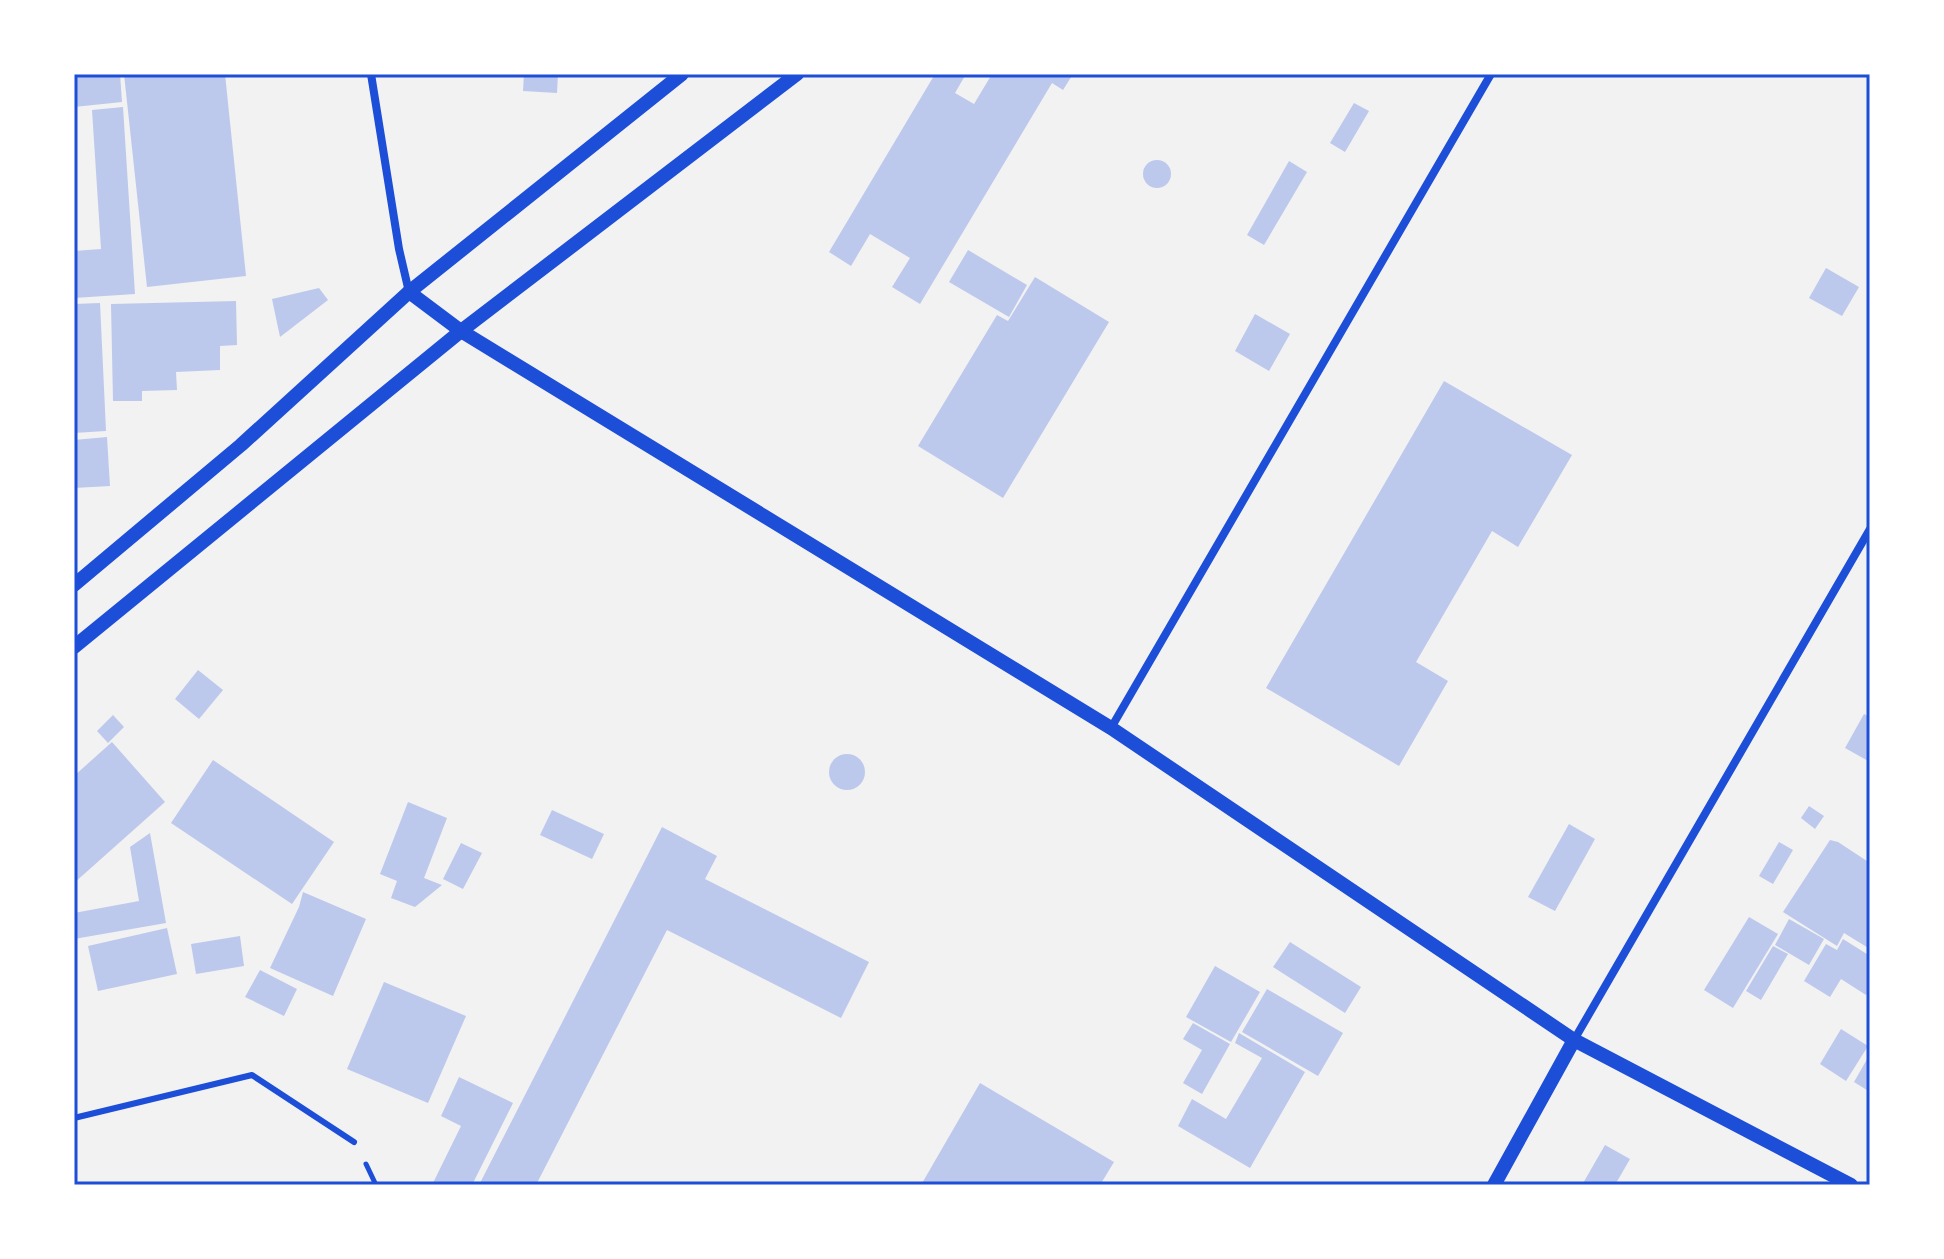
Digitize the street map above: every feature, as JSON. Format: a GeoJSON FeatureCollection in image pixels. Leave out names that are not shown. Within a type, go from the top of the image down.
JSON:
{"type":"FeatureCollection","features":[{"type":"Feature","properties":{"kind":"street"},"geometry":{"type":"LineString","coordinates":[[371,74],[399,249],[409,292],[461,331],[1111,728],[1574,1040],[1851,1185]]}},
{"type":"Feature","properties":{"kind":"street"},"geometry":{"type":"LineString","coordinates":[[74,585],[241,445],[409,292],[682,74]]}},
{"type":"Feature","properties":{"kind":"street"},"geometry":{"type":"LineString","coordinates":[[74,647],[461,331],[797,74]]}},
{"type":"Feature","properties":{"kind":"street"},"geometry":{"type":"LineString","coordinates":[[1111,728],[1491,74]]}},
{"type":"Feature","properties":{"kind":"street"},"geometry":{"type":"LineString","coordinates":[[1494,1185],[1574,1040],[1870,529]]}},
{"type":"Feature","properties":{"kind":"lane"},"geometry":{"type":"LineString","coordinates":[[74,1118],[252,1075],[354,1142]]}},
{"type":"Feature","properties":{"kind":"building"},"geometry":{"type":"Polygon","coordinates":[[[74,74],[120,74],[122,102],[74,107],[74,74]]]}},
{"type":"Feature","properties":{"kind":"building"},"geometry":{"type":"Polygon","coordinates":[[[124,74],[225,74],[246,276],[147,287],[124,74]]]}},
{"type":"Feature","properties":{"kind":"building"},"geometry":{"type":"Polygon","coordinates":[[[524,74],[558,74],[557,93],[523,91],[524,74]]]}},
{"type":"Feature","properties":{"kind":"building"},"geometry":{"type":"Polygon","coordinates":[[[935,74],[966,74],[955,93],[974,104],[992,74],[1073,74],[1063,90],[1052,83],[920,304],[892,287],[910,258],[870,234],[851,266],[829,252],[935,74]]]}},
{"type":"Feature","properties":{"kind":"building"},"geometry":{"type":"Polygon","coordinates":[[[1354,103],[1369,111],[1345,152],[1330,143],[1354,103]]]}},
{"type":"Feature","properties":{"kind":"building"},"geometry":{"type":"Polygon","coordinates":[[[123,107],[135,294],[74,298],[74,251],[101,249],[92,110],[123,107]]]}},
{"type":"Feature","properties":{"kind":"building"},"geometry":{"type":"Polygon","coordinates":[[[1157,160],[1167,164],[1171,174],[1167,184],[1157,188],[1147,184],[1143,174],[1147,164],[1157,160]]]}},
{"type":"Feature","properties":{"kind":"building"},"geometry":{"type":"Polygon","coordinates":[[[1289,161],[1307,172],[1264,245],[1247,235],[1289,161]]]}},
{"type":"Feature","properties":{"kind":"building"},"geometry":{"type":"Polygon","coordinates":[[[968,250],[1027,285],[1009,317],[949,282],[968,250]]]}},
{"type":"Feature","properties":{"kind":"building"},"geometry":{"type":"Polygon","coordinates":[[[1826,268],[1859,287],[1842,316],[1809,298],[1826,268]]]}},
{"type":"Feature","properties":{"kind":"building"},"geometry":{"type":"Polygon","coordinates":[[[1035,277],[1109,322],[1003,498],[918,446],[997,315],[1008,321],[1035,277]]]}},
{"type":"Feature","properties":{"kind":"building"},"geometry":{"type":"Polygon","coordinates":[[[319,288],[328,300],[280,337],[272,299],[319,288]]]}},
{"type":"Feature","properties":{"kind":"building"},"geometry":{"type":"Polygon","coordinates":[[[236,301],[237,345],[220,346],[220,370],[176,372],[177,390],[142,391],[142,401],[113,401],[111,304],[236,301]]]}},
{"type":"Feature","properties":{"kind":"building"},"geometry":{"type":"Polygon","coordinates":[[[100,303],[106,431],[74,433],[74,304],[100,303]]]}},
{"type":"Feature","properties":{"kind":"building"},"geometry":{"type":"Polygon","coordinates":[[[1255,314],[1290,334],[1269,371],[1235,351],[1255,314]]]}},
{"type":"Feature","properties":{"kind":"building"},"geometry":{"type":"Polygon","coordinates":[[[1444,381],[1572,455],[1518,547],[1492,531],[1416,662],[1448,681],[1399,766],[1266,688],[1444,381]]]}},
{"type":"Feature","properties":{"kind":"building"},"geometry":{"type":"Polygon","coordinates":[[[107,437],[110,486],[74,488],[74,440],[107,437]]]}},
{"type":"Feature","properties":{"kind":"building"},"geometry":{"type":"Polygon","coordinates":[[[198,670],[223,690],[199,719],[175,699],[198,670]]]}},
{"type":"Feature","properties":{"kind":"building"},"geometry":{"type":"Polygon","coordinates":[[[1864,714],[1870,717],[1870,762],[1845,748],[1864,714]]]}},
{"type":"Feature","properties":{"kind":"building"},"geometry":{"type":"Polygon","coordinates":[[[113,715],[124,727],[108,743],[97,731],[113,715]]]}},
{"type":"Feature","properties":{"kind":"building"},"geometry":{"type":"Polygon","coordinates":[[[112,742],[165,802],[74,883],[74,776],[112,742]]]}},
{"type":"Feature","properties":{"kind":"building"},"geometry":{"type":"Polygon","coordinates":[[[847,754],[860,759],[865,772],[860,785],[847,790],[834,785],[829,772],[834,759],[847,754]]]}},
{"type":"Feature","properties":{"kind":"building"},"geometry":{"type":"Polygon","coordinates":[[[213,760],[334,842],[292,904],[171,823],[213,760]]]}},
{"type":"Feature","properties":{"kind":"building"},"geometry":{"type":"Polygon","coordinates":[[[408,802],[447,818],[424,878],[442,885],[415,907],[391,898],[397,881],[380,874],[408,802]]]}},
{"type":"Feature","properties":{"kind":"building"},"geometry":{"type":"Polygon","coordinates":[[[1809,806],[1824,816],[1815,829],[1801,818],[1809,806]]]}},
{"type":"Feature","properties":{"kind":"building"},"geometry":{"type":"Polygon","coordinates":[[[552,810],[604,834],[592,859],[540,835],[552,810]]]}},
{"type":"Feature","properties":{"kind":"building"},"geometry":{"type":"Polygon","coordinates":[[[1569,824],[1595,839],[1555,911],[1528,897],[1569,824]]]}},
{"type":"Feature","properties":{"kind":"building"},"geometry":{"type":"Polygon","coordinates":[[[662,827],[717,856],[705,879],[869,962],[841,1018],[667,930],[536,1185],[479,1185],[662,827]]]}},
{"type":"Feature","properties":{"kind":"building"},"geometry":{"type":"Polygon","coordinates":[[[150,833],[166,923],[74,939],[74,913],[139,901],[130,847],[150,833]]]}},
{"type":"Feature","properties":{"kind":"building"},"geometry":{"type":"Polygon","coordinates":[[[1830,840],[1870,863],[1870,949],[1844,933],[1837,946],[1783,912],[1830,840]]]}},
{"type":"Feature","properties":{"kind":"building"},"geometry":{"type":"Polygon","coordinates":[[[1779,842],[1793,850],[1773,884],[1759,876],[1779,842]]]}},
{"type":"Feature","properties":{"kind":"building"},"geometry":{"type":"Polygon","coordinates":[[[461,843],[482,853],[463,889],[443,879],[461,843]]]}},
{"type":"Feature","properties":{"kind":"building"},"geometry":{"type":"Polygon","coordinates":[[[303,892],[366,919],[333,996],[270,968],[303,892]]]}},
{"type":"Feature","properties":{"kind":"building"},"geometry":{"type":"Polygon","coordinates":[[[1749,917],[1778,934],[1733,1008],[1704,990],[1749,917]]]}},
{"type":"Feature","properties":{"kind":"building"},"geometry":{"type":"Polygon","coordinates":[[[1789,919],[1824,939],[1809,965],[1775,945],[1789,919]]]}},
{"type":"Feature","properties":{"kind":"building"},"geometry":{"type":"Polygon","coordinates":[[[167,928],[177,974],[98,991],[88,946],[167,928]]]}},
{"type":"Feature","properties":{"kind":"building"},"geometry":{"type":"Polygon","coordinates":[[[240,936],[244,966],[196,974],[191,944],[240,936]]]}},
{"type":"Feature","properties":{"kind":"building"},"geometry":{"type":"Polygon","coordinates":[[[1843,939],[1870,956],[1870,988],[1866,995],[1841,979],[1830,997],[1804,981],[1826,944],[1837,950],[1843,939]]]}},
{"type":"Feature","properties":{"kind":"building"},"geometry":{"type":"Polygon","coordinates":[[[1290,942],[1361,987],[1345,1013],[1273,967],[1290,942]]]}},
{"type":"Feature","properties":{"kind":"building"},"geometry":{"type":"Polygon","coordinates":[[[1773,946],[1788,954],[1761,1000],[1746,991],[1773,946]]]}},
{"type":"Feature","properties":{"kind":"building"},"geometry":{"type":"Polygon","coordinates":[[[1215,966],[1260,992],[1231,1042],[1186,1017],[1215,966]]]}},
{"type":"Feature","properties":{"kind":"building"},"geometry":{"type":"Polygon","coordinates":[[[260,970],[297,989],[284,1016],[245,997],[260,970]]]}},
{"type":"Feature","properties":{"kind":"building"},"geometry":{"type":"Polygon","coordinates":[[[384,982],[466,1016],[428,1103],[347,1069],[384,982]]]}},
{"type":"Feature","properties":{"kind":"building"},"geometry":{"type":"Polygon","coordinates":[[[1267,989],[1343,1033],[1318,1076],[1242,1032],[1267,989]]]}},
{"type":"Feature","properties":{"kind":"building"},"geometry":{"type":"Polygon","coordinates":[[[1193,1023],[1230,1044],[1202,1094],[1183,1083],[1202,1050],[1183,1039],[1193,1023]]]}},
{"type":"Feature","properties":{"kind":"building"},"geometry":{"type":"Polygon","coordinates":[[[1841,1029],[1868,1046],[1846,1081],[1820,1064],[1841,1029]]]}},
{"type":"Feature","properties":{"kind":"building"},"geometry":{"type":"Polygon","coordinates":[[[1239,1033],[1305,1072],[1250,1168],[1178,1126],[1192,1099],[1226,1119],[1262,1058],[1235,1043],[1239,1033]]]}},
{"type":"Feature","properties":{"kind":"building"},"geometry":{"type":"Polygon","coordinates":[[[1870,1054],[1870,1092],[1854,1082],[1870,1054]]]}},
{"type":"Feature","properties":{"kind":"building"},"geometry":{"type":"Polygon","coordinates":[[[459,1077],[513,1103],[472,1185],[432,1185],[461,1126],[441,1116],[459,1077]]]}},
{"type":"Feature","properties":{"kind":"building"},"geometry":{"type":"Polygon","coordinates":[[[980,1083],[1114,1162],[1100,1185],[921,1185],[980,1083]]]}},
{"type":"Feature","properties":{"kind":"building"},"geometry":{"type":"Polygon","coordinates":[[[1605,1145],[1630,1159],[1615,1185],[1582,1185],[1605,1145]]]}}]}
